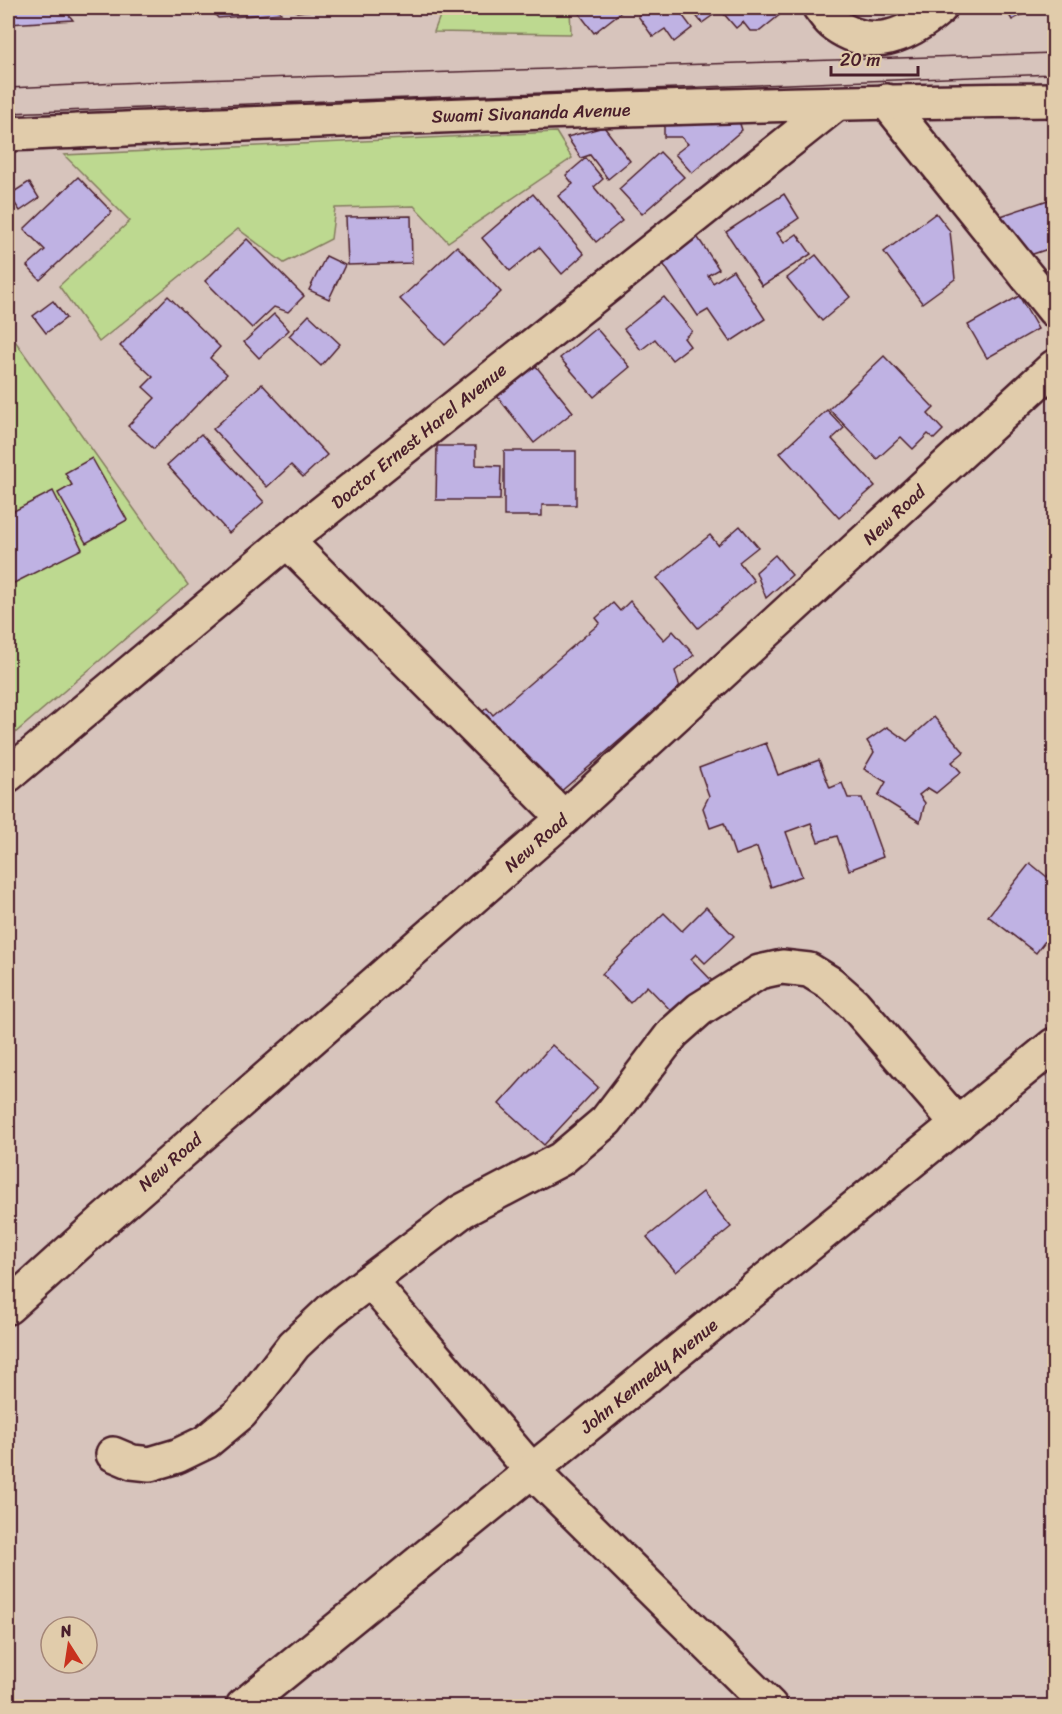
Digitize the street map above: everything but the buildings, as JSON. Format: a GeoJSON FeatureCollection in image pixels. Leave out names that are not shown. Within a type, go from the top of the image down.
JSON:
{"type":"FeatureCollection","features":[{"type":"Feature","properties":{"kind":"street"},"geometry":{"type":"LineString","coordinates":[[820,8],[833,24],[853,35],[873,39],[900,35],[924,22],[940,8]]}},
{"type":"Feature","properties":{"kind":"street","name":"Swami Sivananda Avenue"},"geometry":{"type":"LineString","coordinates":[[8,134],[518,113],[886,101],[1054,100]]}},
{"type":"Feature","properties":{"kind":"street"},"geometry":{"type":"LineString","coordinates":[[886,101],[1054,310]]}},
{"type":"Feature","properties":{"kind":"street","name":"Doctor Ernest Harel Avenue"},"geometry":{"type":"LineString","coordinates":[[8,776],[286,541],[836,104]]}},
{"type":"Feature","properties":{"kind":"street","name":"New Road"},"geometry":{"type":"LineString","coordinates":[[8,1307],[564,818],[1054,367]]}},
{"type":"Feature","properties":{"kind":"street"},"geometry":{"type":"LineString","coordinates":[[286,541],[564,818]]}},
{"type":"Feature","properties":{"kind":"street"},"geometry":{"type":"LineString","coordinates":[[113,1455],[132,1462],[150,1464],[177,1456],[206,1442],[241,1413],[294,1345],[330,1311],[462,1211],[561,1159],[606,1121],[673,1033],[700,1009],[759,972],[782,967],[808,970],[830,983],[855,1004],[958,1124]]}},
{"type":"Feature","properties":{"kind":"street","name":"John Kennedy Avenue"},"geometry":{"type":"LineString","coordinates":[[243,1707],[1054,1045]]}},
{"type":"Feature","properties":{"kind":"street"},"geometry":{"type":"LineString","coordinates":[[370,1281],[532,1471],[770,1707]]}},
{"type":"Feature","properties":{"kind":"green space"},"geometry":{"type":"Polygon","coordinates":[[[443,8],[570,8],[571,34],[434,32],[443,8]]]}},
{"type":"Feature","properties":{"kind":"green space"},"geometry":{"type":"Polygon","coordinates":[[[556,132],[572,158],[448,242],[414,206],[335,208],[331,239],[284,263],[238,229],[99,342],[59,286],[130,221],[64,155],[556,132]]]}},
{"type":"Feature","properties":{"kind":"green space"},"geometry":{"type":"Polygon","coordinates":[[[8,331],[188,585],[8,739],[8,331]]]}},
{"type":"Feature","properties":{"kind":"tram line"},"geometry":{"type":"LineString","coordinates":[[8,88],[1054,53]]}},
{"type":"Feature","properties":{"kind":"tram line"},"geometry":{"type":"LineString","coordinates":[[8,113],[1054,74]]}}]}
